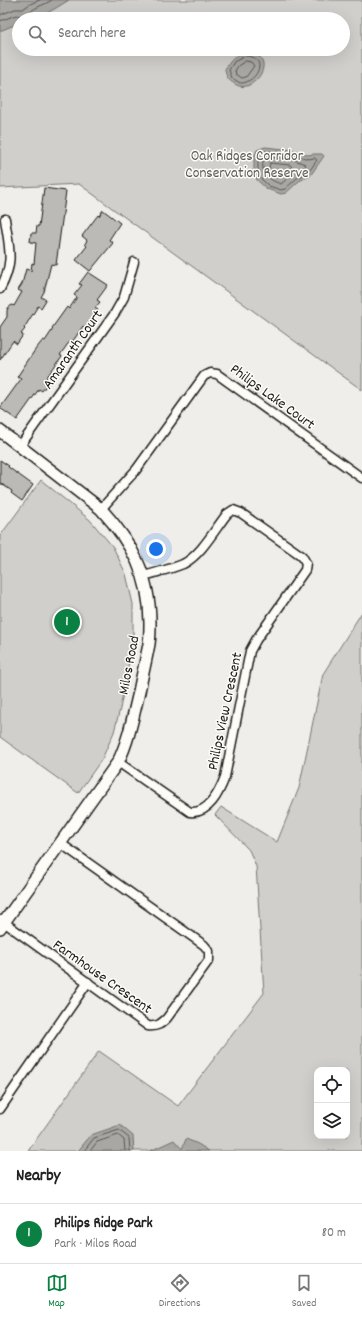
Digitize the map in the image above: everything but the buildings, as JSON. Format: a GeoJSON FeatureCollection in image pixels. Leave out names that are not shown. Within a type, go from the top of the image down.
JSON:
{"type":"FeatureCollection","features":[{"type":"Feature","properties":{"kind":"street"},"geometry":{"type":"LineString","coordinates":[[0,289],[7,277],[10,260],[5,219]]}},
{"type":"Feature","properties":{"kind":"street","name":"Amaranth Court"},"geometry":{"type":"LineString","coordinates":[[20,446],[115,313],[124,297],[134,262]]}},
{"type":"Feature","properties":{"kind":"street","name":"Philips Lake Court"},"geometry":{"type":"LineString","coordinates":[[101,509],[136,470],[204,376],[210,373],[217,374],[362,478]]}},
{"type":"Feature","properties":{"kind":"street","name":"Milos Road"},"geometry":{"type":"LineString","coordinates":[[0,431],[101,509],[113,522],[132,550],[144,576],[150,606],[149,643],[133,718],[118,762],[1,923]]}},
{"type":"Feature","properties":{"kind":"street","name":"Philips View Crescent"},"geometry":{"type":"LineString","coordinates":[[118,762],[190,812],[197,813],[205,810],[220,789],[225,777],[250,651],[256,640],[305,570],[306,563],[302,556],[241,513],[233,510],[227,514],[190,560],[183,564],[144,576]]}},
{"type":"Feature","properties":{"kind":"street","name":"Farmhouse Crescent"},"geometry":{"type":"LineString","coordinates":[[1,923],[88,982],[148,1026],[162,1024],[172,1012],[209,960],[209,951],[204,945],[60,843]]}},
{"type":"Feature","properties":{"kind":"street"},"geometry":{"type":"LineString","coordinates":[[0,1109],[88,982]]}},
{"type":"Feature","properties":{"kind":"green space","name":"Oak Ridges Corridor Conservation Reserve"},"geometry":{"type":"Polygon","coordinates":[[[0,0],[362,0],[362,390],[79,184],[0,188],[0,0]]]}},
{"type":"Feature","properties":{"kind":"green space"},"geometry":{"type":"Polygon","coordinates":[[[41,480],[90,520],[113,547],[126,574],[133,604],[133,641],[114,732],[102,759],[78,793],[0,737],[0,536],[41,480]]]}},
{"type":"Feature","properties":{"kind":"green space"},"geometry":{"type":"Polygon","coordinates":[[[362,612],[362,1151],[28,1151],[99,1051],[178,1106],[264,993],[256,866],[249,850],[215,815],[221,807],[277,842],[299,788],[323,674],[362,612]]]}},
{"type":"Feature","properties":{"kind":"water"},"geometry":{"type":"Polygon","coordinates":[[[0,0],[69,0],[49,12],[12,12],[12,26],[0,31],[0,0]]]}},
{"type":"Feature","properties":{"kind":"water"},"geometry":{"type":"Polygon","coordinates":[[[237,56],[258,56],[262,60],[263,67],[261,74],[249,85],[242,86],[235,84],[229,80],[225,69],[237,56]]]}},
{"type":"Feature","properties":{"kind":"water"},"geometry":{"type":"Polygon","coordinates":[[[265,147],[294,150],[308,155],[322,154],[324,156],[310,176],[299,181],[286,193],[281,194],[267,189],[257,180],[254,171],[254,157],[257,150],[265,147]]]}},
{"type":"Feature","properties":{"kind":"water"},"geometry":{"type":"Polygon","coordinates":[[[120,1125],[133,1136],[134,1151],[78,1151],[91,1135],[120,1125]]]}},
{"type":"Feature","properties":{"kind":"water"},"geometry":{"type":"Polygon","coordinates":[[[186,1139],[209,1151],[150,1151],[174,1140],[182,1149],[186,1139]]]}},
{"type":"Feature","properties":{"kind":"place","name":"Philips Ridge Park"},"geometry":{"type":"Point","coordinates":[67,622]}}]}
